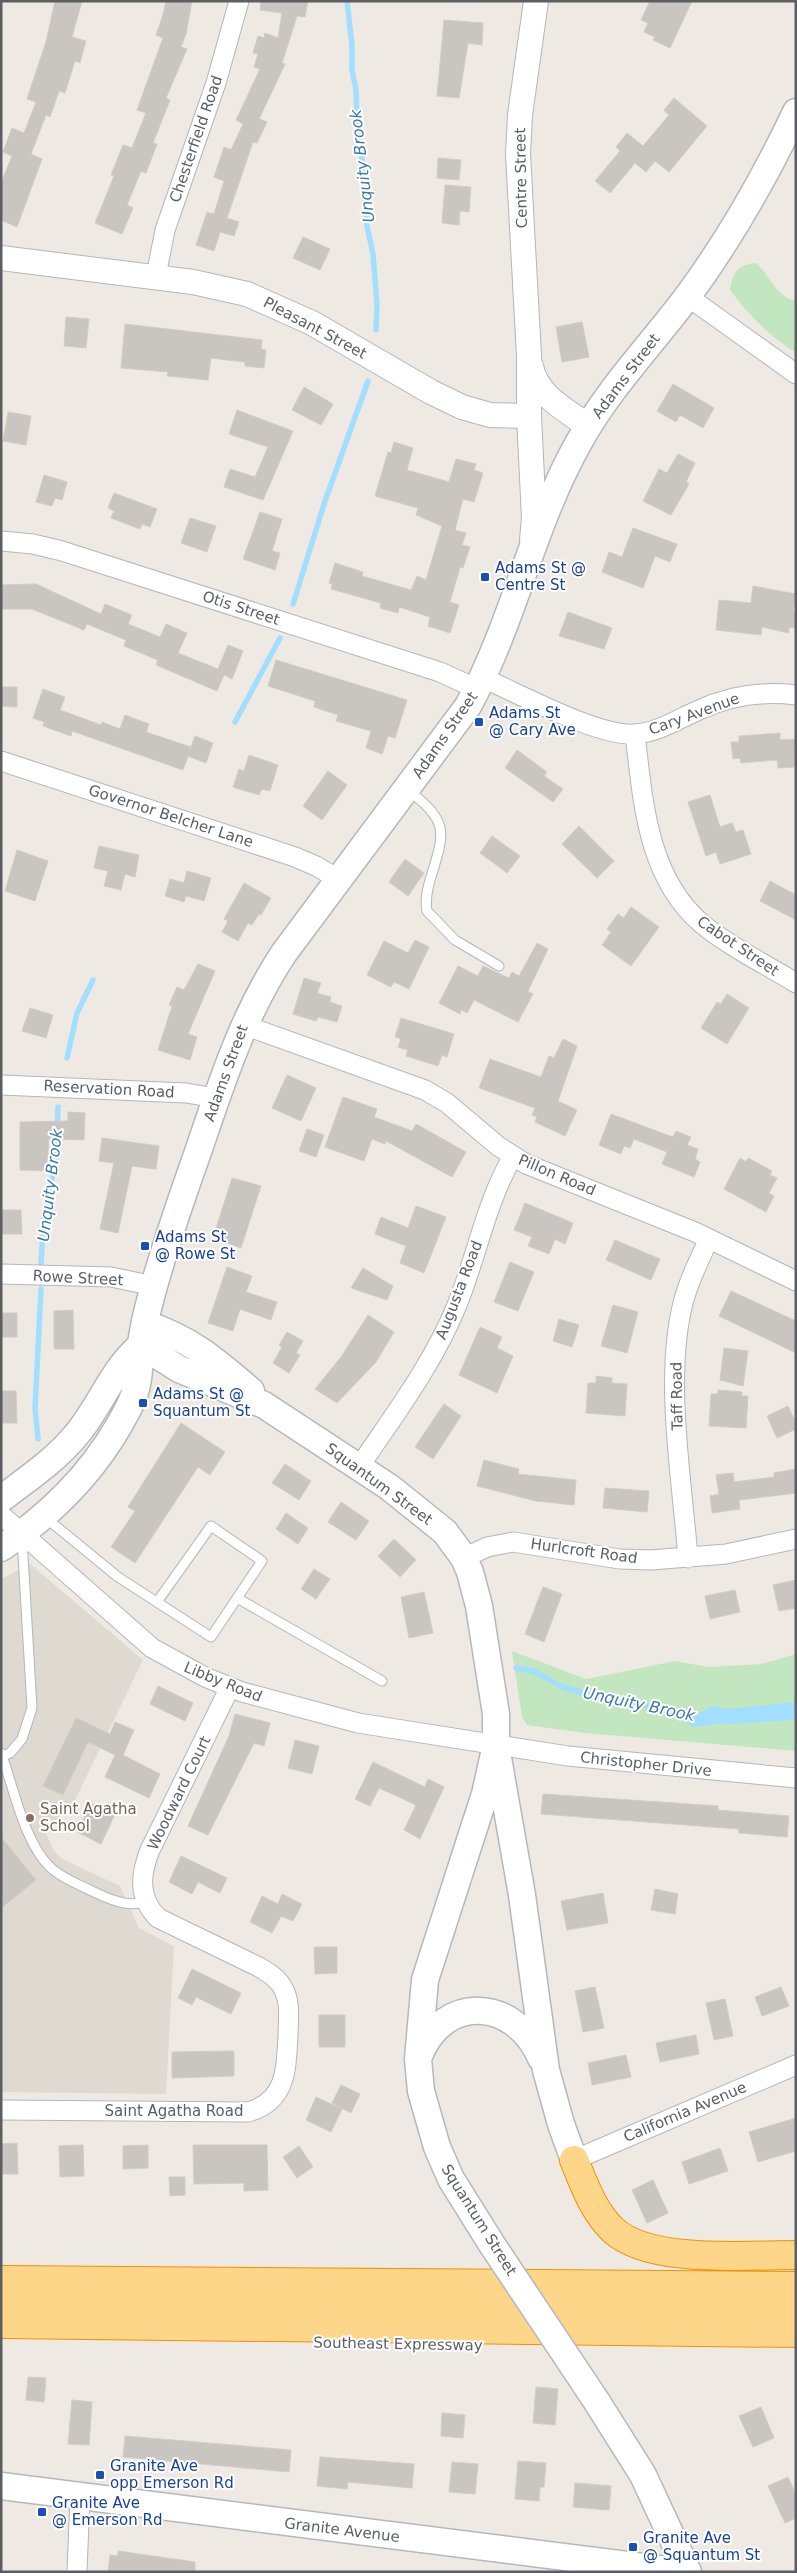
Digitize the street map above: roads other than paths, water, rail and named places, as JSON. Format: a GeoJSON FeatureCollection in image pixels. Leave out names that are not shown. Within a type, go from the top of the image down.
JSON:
{"type":"FeatureCollection","features":[{"type":"Feature","properties":{"kind":"highway"},"geometry":{"type":"LineString","coordinates":[[574,2160],[589,2194],[603,2219],[614,2230],[638,2245],[652,2250],[682,2254],[796,2255]]}},
{"type":"Feature","properties":{"kind":"highway"},"geometry":{"type":"LineString","coordinates":[[1,2280],[796,2286]]}},
{"type":"Feature","properties":{"kind":"highway"},"geometry":{"type":"LineString","coordinates":[[1,2302],[796,2310]]}},
{"type":"Feature","properties":{"kind":"highway"},"geometry":{"type":"LineString","coordinates":[[1,2324],[796,2333]]}},
{"type":"Feature","properties":{"kind":"highway","name":"Southeast Expressway"},"geometry":{"type":"LineString","coordinates":[[1,2340],[796,2349]]}},
{"type":"Feature","properties":{"kind":"main road","name":"Adams Street"},"geometry":{"type":"LineString","coordinates":[[11,1541],[44,1516],[68,1494],[91,1467],[118,1427],[134,1397],[139,1377],[143,1335],[154,1286],[216,1098],[244,1025],[271,974],[338,880],[458,720],[480,684],[562,473],[588,426],[687,296],[755,193],[796,112]]}},
{"type":"Feature","properties":{"kind":"main road","name":"Squantum Street"},"geometry":{"type":"LineString","coordinates":[[143,1335],[179,1369],[251,1398],[359,1467],[432,1521],[450,1538],[464,1558],[475,1588],[482,1625],[496,1714],[496,1745],[522,1895],[546,2070],[558,2116],[574,2160]]}},
{"type":"Feature","properties":{"kind":"main road"},"geometry":{"type":"LineString","coordinates":[[1,1499],[67,1444],[84,1424],[119,1368],[143,1335]]}},
{"type":"Feature","properties":{"kind":"main road"},"geometry":{"type":"LineString","coordinates":[[67,1444],[91,1467]]}},
{"type":"Feature","properties":{"kind":"main road","name":"Squantum Street"},"geometry":{"type":"LineString","coordinates":[[496,1745],[485,1794],[430,1963],[423,1995],[418,2059],[421,2090],[436,2147],[451,2179],[643,2474],[688,2572]]}},
{"type":"Feature","properties":{"kind":"main road"},"geometry":{"type":"LineString","coordinates":[[418,2059],[428,2038],[444,2021],[465,2013],[487,2011],[499,2014],[519,2025],[535,2044],[546,2070]]}},
{"type":"Feature","properties":{"kind":"main road","name":"Granite Avenue"},"geometry":{"type":"LineString","coordinates":[[1,2486],[682,2572]]}},
{"type":"Feature","properties":{"kind":"street","name":"Chesterfield Road"},"geometry":{"type":"LineString","coordinates":[[156,276],[165,230],[216,83],[239,1]]}},
{"type":"Feature","properties":{"kind":"street","name":"Centre Street"},"geometry":{"type":"LineString","coordinates":[[528,560],[534,518],[529,416],[530,356],[518,154],[520,115],[536,1]]}},
{"type":"Feature","properties":{"kind":"street","name":"Pleasant Street"},"geometry":{"type":"LineString","coordinates":[[1,258],[156,276],[211,285],[262,300],[312,323],[431,392],[462,407],[490,415],[529,416]]}},
{"type":"Feature","properties":{"kind":"street"},"geometry":{"type":"LineString","coordinates":[[687,296],[796,374]]}},
{"type":"Feature","properties":{"kind":"street","name":"Centre Street"},"geometry":{"type":"LineString","coordinates":[[530,356],[535,380],[541,389],[588,426]]}},
{"type":"Feature","properties":{"kind":"street","name":"Otis Street"},"geometry":{"type":"LineString","coordinates":[[1,541],[33,544],[62,551],[480,684]]}},
{"type":"Feature","properties":{"kind":"street","name":"Cary Avenue"},"geometry":{"type":"LineString","coordinates":[[480,684],[594,726],[620,733],[635,734],[666,726],[700,709],[734,698],[767,693],[796,695]]}},
{"type":"Feature","properties":{"kind":"street","name":"Cabot Street"},"geometry":{"type":"LineString","coordinates":[[635,734],[649,829],[661,866],[678,898],[702,924],[796,983]]}},
{"type":"Feature","properties":{"kind":"street","name":"Governor Belcher Lane"},"geometry":{"type":"LineString","coordinates":[[1,761],[295,857],[316,866],[338,880]]}},
{"type":"Feature","properties":{"kind":"street","name":"Pillon Road"},"geometry":{"type":"LineString","coordinates":[[244,1025],[425,1090],[447,1104],[513,1156],[541,1171],[709,1239],[796,1281]]}},
{"type":"Feature","properties":{"kind":"street","name":"Reservation Road"},"geometry":{"type":"LineString","coordinates":[[4,1080],[186,1093],[216,1098]]}},
{"type":"Feature","properties":{"kind":"street","name":"Augusta Road"},"geometry":{"type":"LineString","coordinates":[[359,1467],[416,1383],[441,1338],[463,1289],[493,1197],[513,1156]]}},
{"type":"Feature","properties":{"kind":"street","name":"Taff Road"},"geometry":{"type":"LineString","coordinates":[[688,1558],[676,1412],[676,1361],[683,1304],[691,1278],[709,1239]]}},
{"type":"Feature","properties":{"kind":"street","name":"Rowe Street"},"geometry":{"type":"LineString","coordinates":[[1,1274],[111,1277],[154,1286]]}},
{"type":"Feature","properties":{"kind":"street","name":"Libby Road"},"geometry":{"type":"LineString","coordinates":[[1,1515],[11,1541],[152,1648],[172,1661],[230,1688],[351,1722],[496,1745]]}},
{"type":"Feature","properties":{"kind":"street","name":"Hurlcroft Road"},"geometry":{"type":"LineString","coordinates":[[464,1558],[487,1547],[513,1542],[620,1559],[651,1560],[688,1558],[753,1549],[796,1539]]}},
{"type":"Feature","properties":{"kind":"street","name":"Woodward Court"},"geometry":{"type":"LineString","coordinates":[[145,1902],[141,1882],[146,1862],[230,1688]]}},
{"type":"Feature","properties":{"kind":"street","name":"Christopher Drive"},"geometry":{"type":"LineString","coordinates":[[496,1745],[591,1759],[796,1778]]}},
{"type":"Feature","properties":{"kind":"street","name":"Saint Agatha Road"},"geometry":{"type":"LineString","coordinates":[[1,2110],[248,2112],[267,2104],[280,2089],[286,2067],[288,2020],[287,1998],[283,1988],[270,1973],[158,1918],[145,1902]]}},
{"type":"Feature","properties":{"kind":"street","name":"California Avenue"},"geometry":{"type":"LineString","coordinates":[[574,2160],[796,2065]]}},
{"type":"Feature","properties":{"kind":"street"},"geometry":{"type":"LineString","coordinates":[[77,2572],[80,2497]]}},
{"type":"Feature","properties":{"kind":"lane"},"geometry":{"type":"LineString","coordinates":[[407,789],[433,811],[440,825],[440,846],[426,894],[427,911],[455,940],[499,966]]}},
{"type":"Feature","properties":{"kind":"lane"},"geometry":{"type":"LineString","coordinates":[[44,1516],[118,1577],[211,1637],[262,1561],[211,1526],[157,1602]]}},
{"type":"Feature","properties":{"kind":"lane"},"geometry":{"type":"LineString","coordinates":[[11,1541],[32,1708],[22,1740],[10,1752],[2,1756],[32,1840],[51,1868],[66,1879],[110,1899],[133,1904],[145,1902]]}},
{"type":"Feature","properties":{"kind":"lane"},"geometry":{"type":"LineString","coordinates":[[237,1598],[382,1681]]}},
{"type":"Feature","properties":{"kind":"water"},"geometry":{"type":"Polygon","coordinates":[[[796,1702],[796,1719],[792,1720],[721,1723],[696,1727],[689,1725],[680,1716],[696,1715],[712,1706],[728,1709],[796,1702]]]}},
{"type":"Feature","properties":{"kind":"waterway","name":"Unquity Brook"},"geometry":{"type":"LineString","coordinates":[[347,1],[367,226],[373,254],[377,304],[376,330]]}},
{"type":"Feature","properties":{"kind":"waterway","name":"Unquity Brook"},"geometry":{"type":"LineString","coordinates":[[293,604],[325,501],[368,381]]}},
{"type":"Feature","properties":{"kind":"waterway","name":"Unquity Brook"},"geometry":{"type":"LineString","coordinates":[[235,722],[280,638]]}},
{"type":"Feature","properties":{"kind":"waterway","name":"Unquity Brook"},"geometry":{"type":"LineString","coordinates":[[67,1058],[77,1013],[93,980]]}},
{"type":"Feature","properties":{"kind":"waterway","name":"Unquity Brook"},"geometry":{"type":"LineString","coordinates":[[41,1263],[44,1216],[56,1160],[58,1107]]}},
{"type":"Feature","properties":{"kind":"waterway","name":"Unquity Brook"},"geometry":{"type":"LineString","coordinates":[[38,1439],[35,1408],[41,1289]]}},
{"type":"Feature","properties":{"kind":"waterway","name":"Unquity Brook"},"geometry":{"type":"LineString","coordinates":[[516,1668],[533,1671],[563,1687],[594,1696],[641,1704],[685,1717]]}},
{"type":"Feature","properties":{"kind":"place","name":"Adams St @ Centre St"},"geometry":{"type":"Point","coordinates":[485,577]}},
{"type":"Feature","properties":{"kind":"place","name":"Adams St @ Cary Ave"},"geometry":{"type":"Point","coordinates":[479,722]}},
{"type":"Feature","properties":{"kind":"place","name":"Adams St @ Rowe St"},"geometry":{"type":"Point","coordinates":[145,1246]}},
{"type":"Feature","properties":{"kind":"place","name":"Adams St @ Squantum St"},"geometry":{"type":"Point","coordinates":[143,1403]}},
{"type":"Feature","properties":{"kind":"place","name":"Saint Agatha School"},"geometry":{"type":"Point","coordinates":[30,1818]}},
{"type":"Feature","properties":{"kind":"place","name":"Granite Ave opp Emerson Rd"},"geometry":{"type":"Point","coordinates":[100,2475]}},
{"type":"Feature","properties":{"kind":"place","name":"Granite Ave @ Emerson Rd"},"geometry":{"type":"Point","coordinates":[42,2512]}},
{"type":"Feature","properties":{"kind":"place","name":"Granite Ave @ Squantum St"},"geometry":{"type":"Point","coordinates":[633,2547]}}]}
